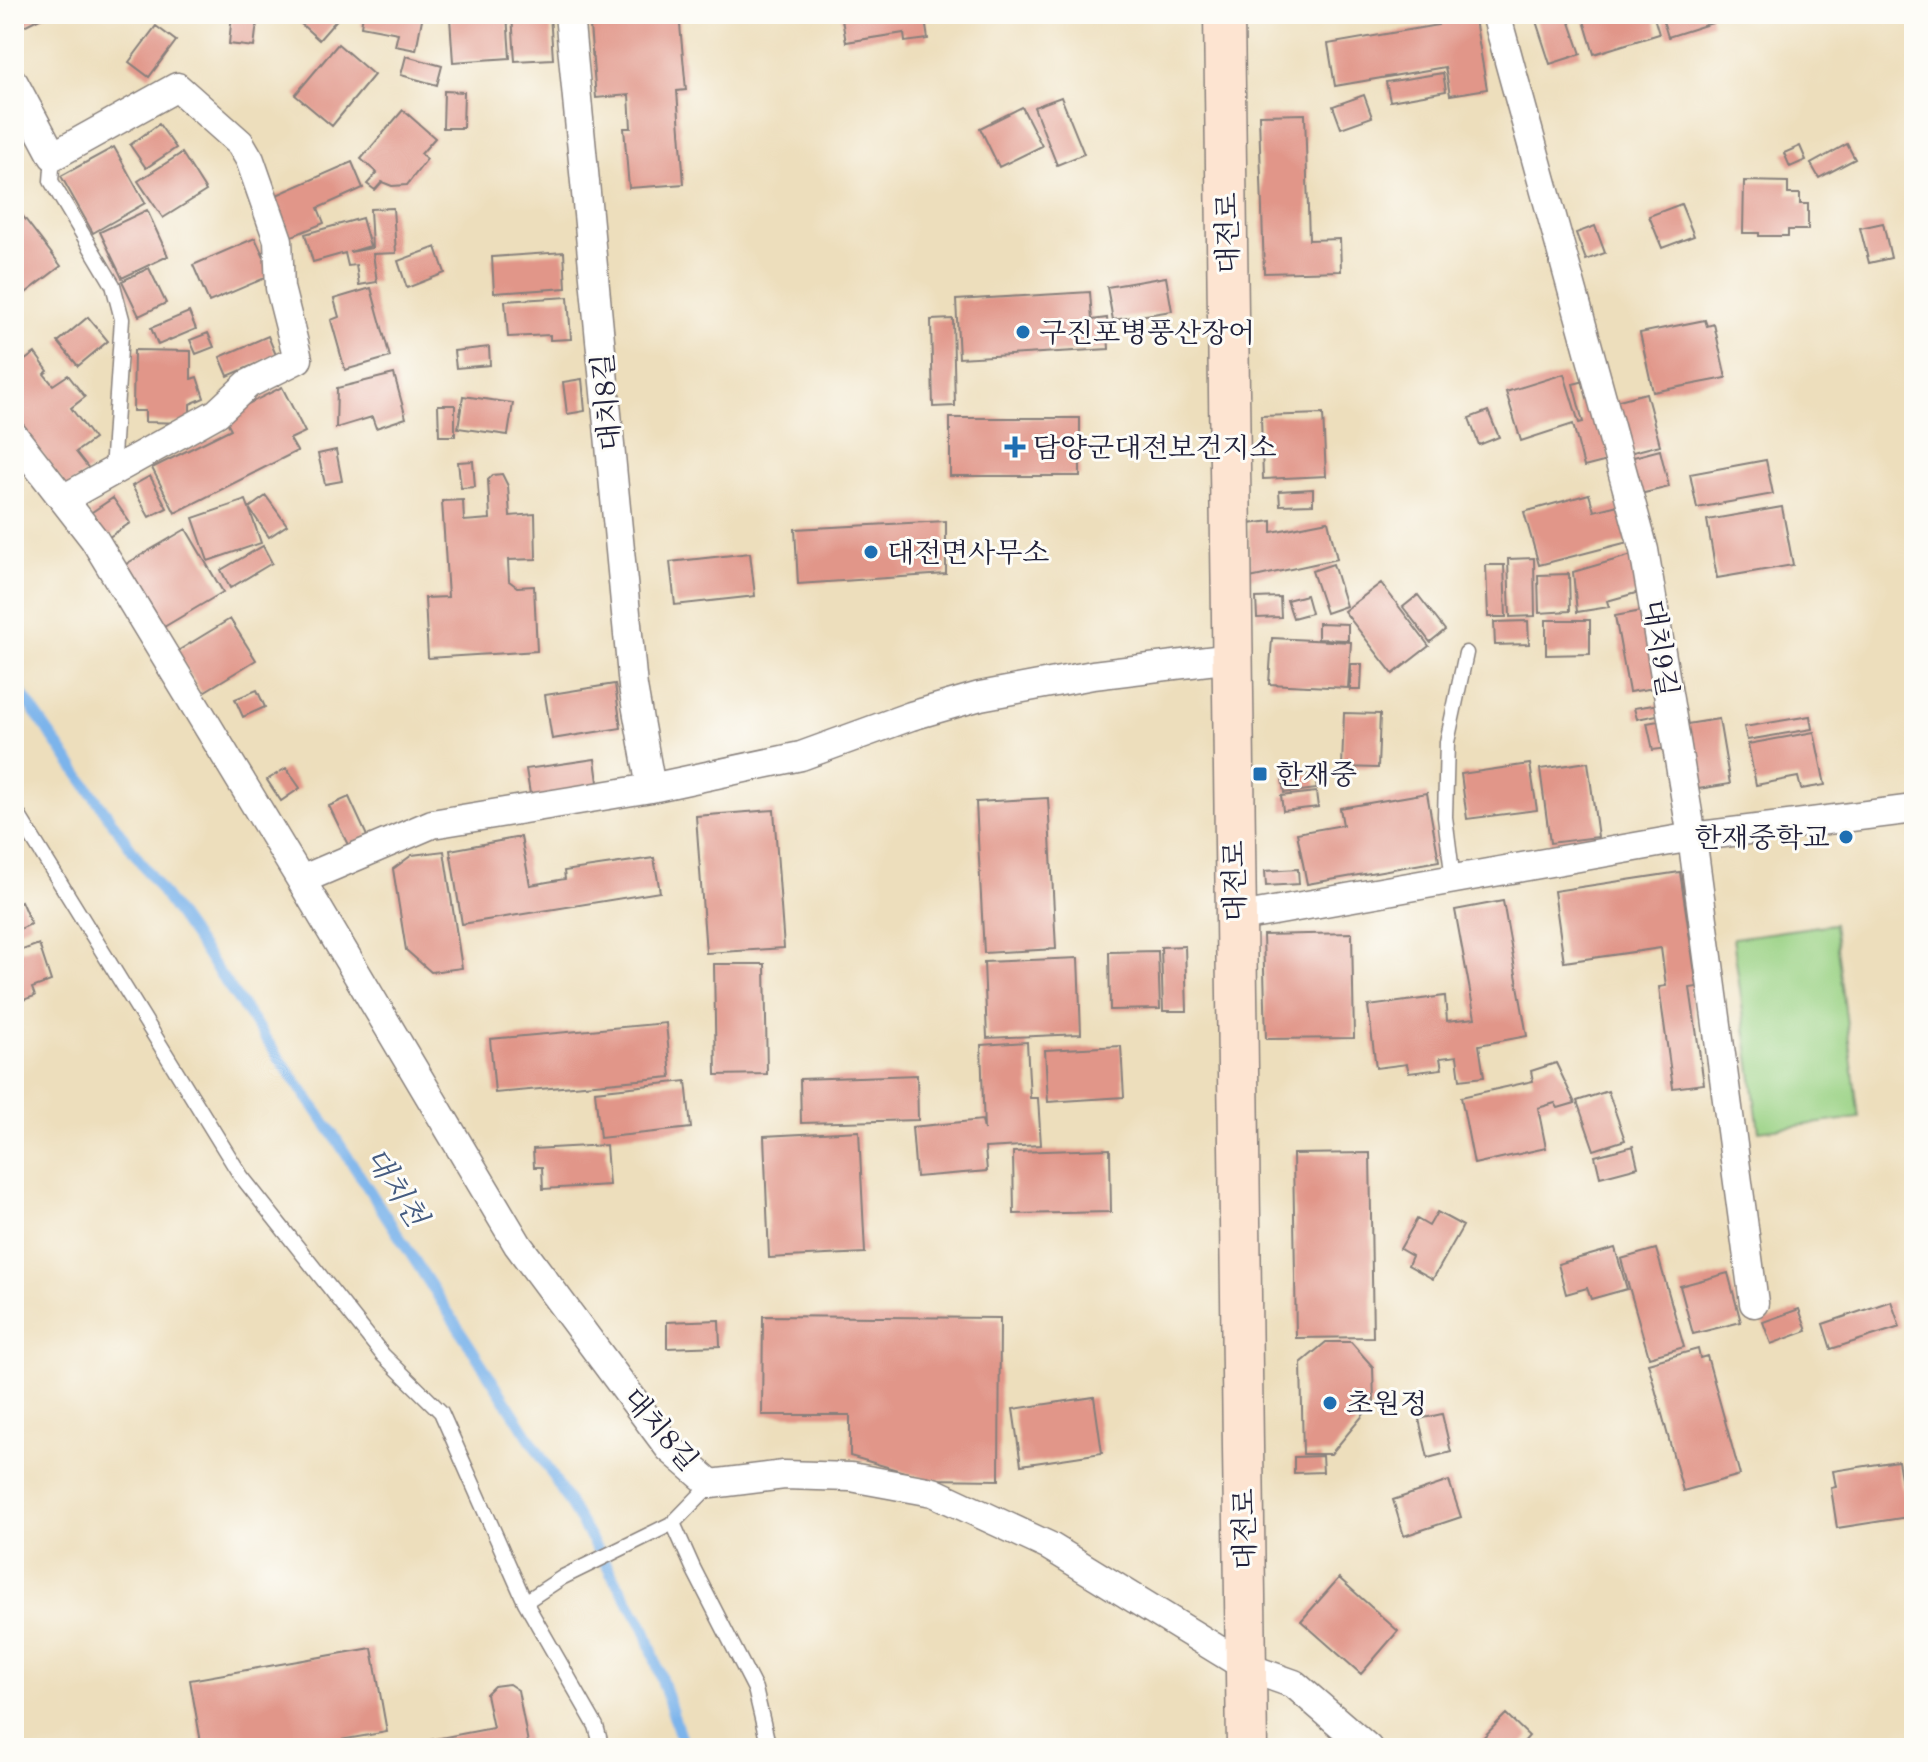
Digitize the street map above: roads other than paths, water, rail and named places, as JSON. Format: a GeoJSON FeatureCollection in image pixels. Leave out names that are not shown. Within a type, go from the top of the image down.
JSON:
{"type":"FeatureCollection","features":[{"type":"Feature","properties":{"kind":"street","name":"대치8길"},"geometry":{"type":"LineString","coordinates":[[569,14],[631,672],[651,788]]}},
{"type":"Feature","properties":{"kind":"street","name":"대전로"},"geometry":{"type":"LineString","coordinates":[[1224,14],[1247,1748]]}},
{"type":"Feature","properties":{"kind":"street","name":"대치9길"},"geometry":{"type":"LineString","coordinates":[[1496,14],[1644,550],[1692,837],[1754,1303]]}},
{"type":"Feature","properties":{"kind":"street"},"geometry":{"type":"LineString","coordinates":[[14,83],[53,156],[177,87],[240,143],[250,160],[278,240],[280,288],[298,359],[248,384],[217,413],[63,499]]}},
{"type":"Feature","properties":{"kind":"street","name":"대치8길"},"geometry":{"type":"LineString","coordinates":[[14,436],[94,539],[518,1245],[669,1448],[711,1484],[784,1475],[851,1477],[933,1492],[1049,1546],[1246,1667],[1294,1684],[1368,1748]]}},
{"type":"Feature","properties":{"kind":"street"},"geometry":{"type":"LineString","coordinates":[[301,880],[432,824],[651,788],[801,756],[911,716],[980,696],[1093,675],[1232,658]]}},
{"type":"Feature","properties":{"kind":"street"},"geometry":{"type":"LineString","coordinates":[[1234,918],[1692,837],[1914,809]]}},
{"type":"Feature","properties":{"kind":"lane"},"geometry":{"type":"LineString","coordinates":[[53,156],[51,181],[113,285],[122,319],[112,471]]}},
{"type":"Feature","properties":{"kind":"lane"},"geometry":{"type":"LineString","coordinates":[[1453,880],[1445,817],[1447,742],[1466,653]]}},
{"type":"Feature","properties":{"kind":"lane"},"geometry":{"type":"LineString","coordinates":[[14,808],[241,1176],[383,1355],[441,1412],[525,1602],[596,1726],[602,1748]]}},
{"type":"Feature","properties":{"kind":"lane"},"geometry":{"type":"LineString","coordinates":[[525,1602],[563,1577],[673,1523],[711,1484]]}},
{"type":"Feature","properties":{"kind":"lane"},"geometry":{"type":"LineString","coordinates":[[673,1523],[755,1689],[769,1748]]}},
{"type":"Feature","properties":{"kind":"waterway","name":"대치천"},"geometry":{"type":"LineString","coordinates":[[14,683],[333,1134],[534,1445],[645,1629],[684,1748]]}},
{"type":"Feature","properties":{"kind":"place","name":"구진포병풍산장어"},"geometry":{"type":"Point","coordinates":[1023,332]}},
{"type":"Feature","properties":{"kind":"place","name":"담양군대전보건지소"},"geometry":{"type":"Point","coordinates":[1015,447]}},
{"type":"Feature","properties":{"kind":"place","name":"대전면사무소"},"geometry":{"type":"Point","coordinates":[871,552]}},
{"type":"Feature","properties":{"kind":"place","name":"한재중"},"geometry":{"type":"Point","coordinates":[1260,774]}},
{"type":"Feature","properties":{"kind":"place","name":"한재중학교"},"geometry":{"type":"Point","coordinates":[1846,837]}},
{"type":"Feature","properties":{"kind":"place","name":"초원정"},"geometry":{"type":"Point","coordinates":[1330,1403]}}]}
